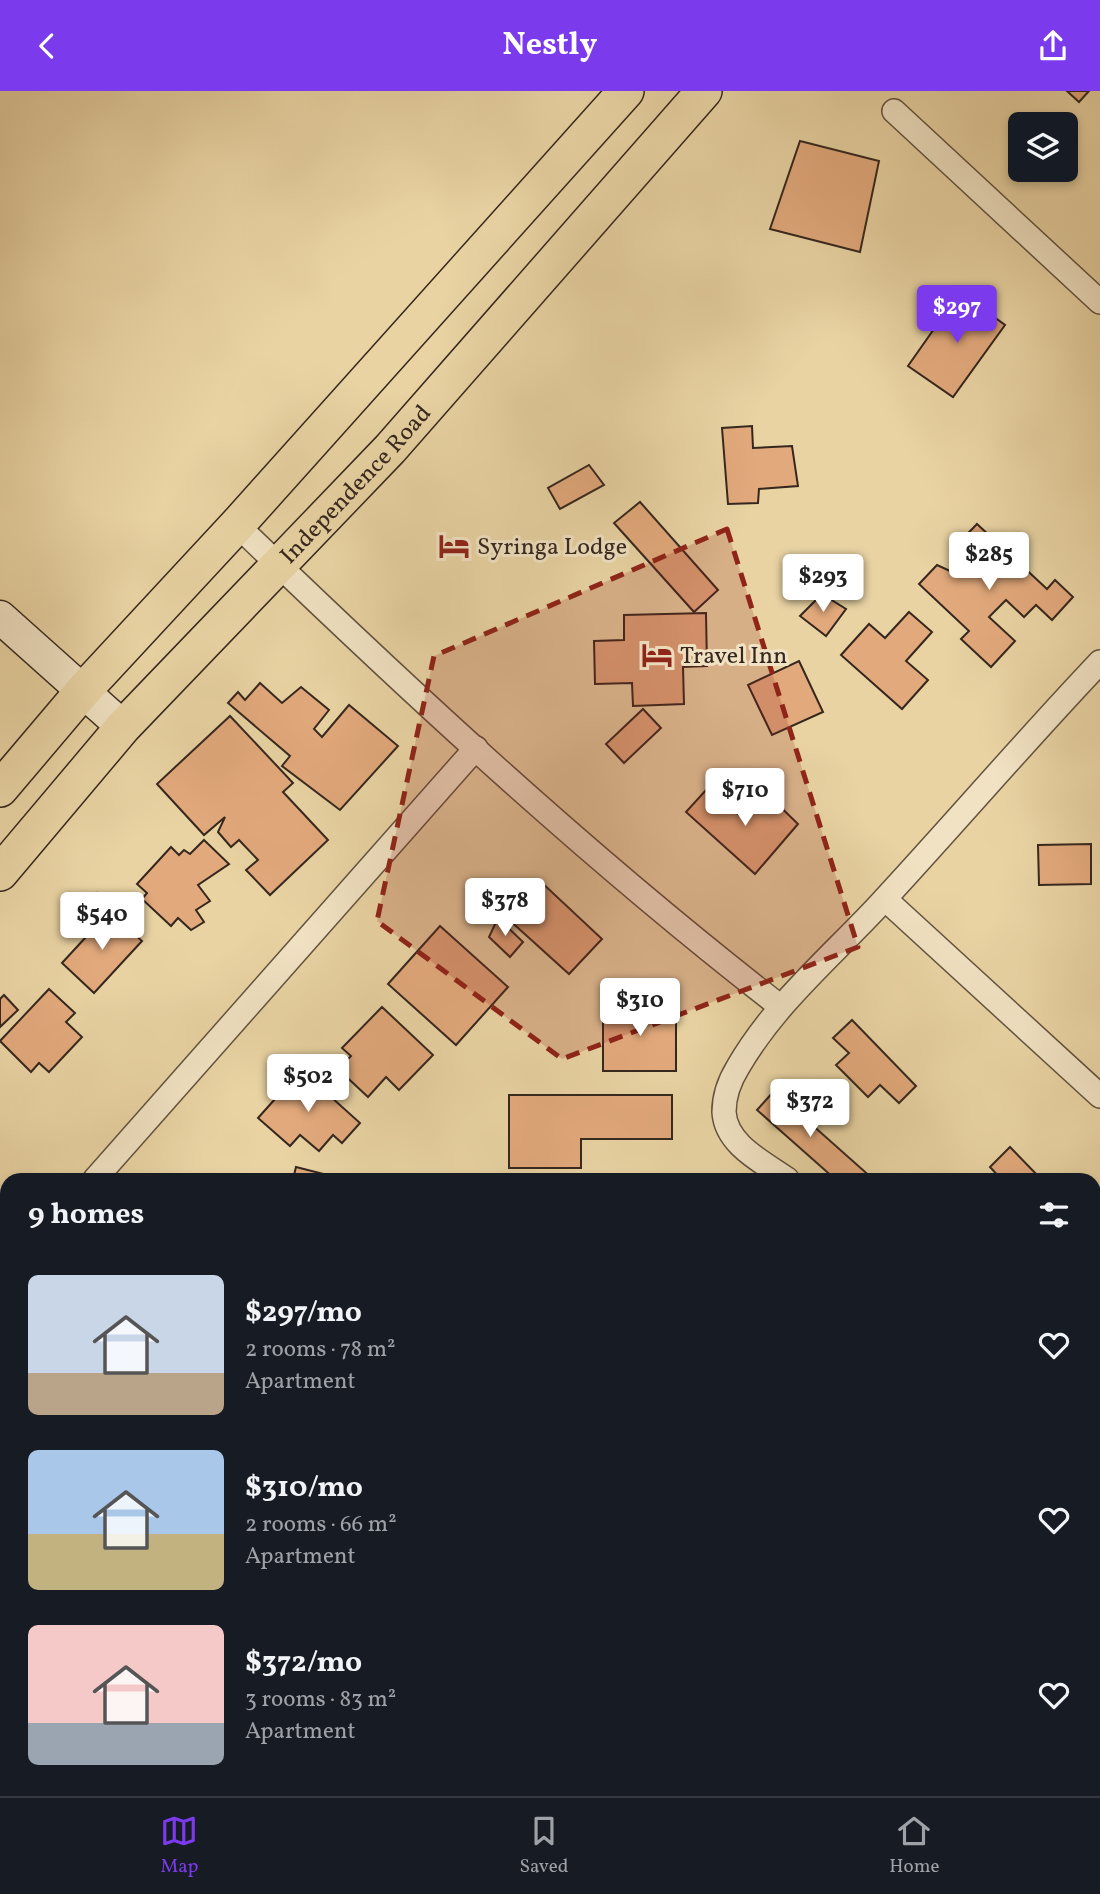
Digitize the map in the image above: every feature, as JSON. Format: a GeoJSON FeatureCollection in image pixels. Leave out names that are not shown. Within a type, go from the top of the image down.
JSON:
{"type":"FeatureCollection","features":[{"type":"Feature","properties":{"kind":"main road"},"geometry":{"type":"LineString","coordinates":[[0,789],[83,691],[237,525],[626,91]]}},
{"type":"Feature","properties":{"kind":"main road","name":"Independence Road"},"geometry":{"type":"LineString","coordinates":[[0,873],[123,727],[390,449],[704,91]]}},
{"type":"Feature","properties":{"kind":"street"},"geometry":{"type":"LineString","coordinates":[[894,111],[1100,302]]}},
{"type":"Feature","properties":{"kind":"street"},"geometry":{"type":"LineString","coordinates":[[237,525],[476,748],[690,937],[781,1007]]}},
{"type":"Feature","properties":{"kind":"street"},"geometry":{"type":"LineString","coordinates":[[0,617],[123,727]]}},
{"type":"Feature","properties":{"kind":"street"},"geometry":{"type":"LineString","coordinates":[[779,1173],[737,1143],[727,1127],[724,1111],[727,1090],[737,1067],[781,1007],[885,899],[1100,662]]}},
{"type":"Feature","properties":{"kind":"street"},"geometry":{"type":"LineString","coordinates":[[100,1173],[476,748]]}},
{"type":"Feature","properties":{"kind":"street"},"geometry":{"type":"LineString","coordinates":[[885,899],[1100,1096]]}},
{"type":"Feature","properties":{"kind":"highlighted area"},"geometry":{"type":"Polygon","coordinates":[[[727,529],[858,947],[562,1059],[377,921],[434,656],[727,529]]]}},
{"type":"Feature","properties":{"kind":"building"},"geometry":{"type":"Polygon","coordinates":[[[1067,91],[1089,91],[1079,102],[1067,91]]]}},
{"type":"Feature","properties":{"kind":"building"},"geometry":{"type":"Polygon","coordinates":[[[800,141],[879,161],[860,252],[770,229],[800,141]]]}},
{"type":"Feature","properties":{"kind":"building"},"geometry":{"type":"Polygon","coordinates":[[[960,292],[1005,325],[953,397],[908,366],[960,292]]]}},
{"type":"Feature","properties":{"kind":"building"},"geometry":{"type":"Polygon","coordinates":[[[752,426],[753,448],[792,446],[798,486],[759,489],[758,503],[728,504],[722,428],[752,426]]]}},
{"type":"Feature","properties":{"kind":"building"},"geometry":{"type":"Polygon","coordinates":[[[589,465],[604,485],[560,509],[548,488],[589,465]]]}},
{"type":"Feature","properties":{"kind":"building"},"geometry":{"type":"Polygon","coordinates":[[[640,502],[718,590],[694,612],[614,523],[640,502]]]}},
{"type":"Feature","properties":{"kind":"building"},"geometry":{"type":"Polygon","coordinates":[[[977,524],[1047,589],[1055,580],[1073,597],[1052,620],[1036,605],[1024,617],[1006,600],[989,617],[1015,641],[991,667],[961,639],[969,631],[919,584],[937,565],[950,571],[960,559],[951,551],[977,524]]]}},
{"type":"Feature","properties":{"kind":"building"},"geometry":{"type":"Polygon","coordinates":[[[822,594],[846,609],[826,636],[800,616],[822,594]]]}},
{"type":"Feature","properties":{"kind":"building"},"geometry":{"type":"Polygon","coordinates":[[[909,612],[932,632],[906,661],[928,680],[902,709],[841,655],[869,624],[885,638],[909,612]]]}},
{"type":"Feature","properties":{"kind":"building"},"geometry":{"type":"Polygon","coordinates":[[[706,613],[707,666],[683,667],[684,704],[633,706],[632,683],[595,684],[594,641],[624,640],[624,615],[706,613]]]}},
{"type":"Feature","properties":{"kind":"building"},"geometry":{"type":"Polygon","coordinates":[[[799,661],[823,712],[772,735],[748,685],[799,661]]]}},
{"type":"Feature","properties":{"kind":"building"},"geometry":{"type":"Polygon","coordinates":[[[260,683],[282,703],[301,687],[329,710],[314,729],[322,737],[349,705],[398,746],[340,810],[282,766],[290,756],[228,703],[238,692],[245,700],[260,683]]]}},
{"type":"Feature","properties":{"kind":"building"},"geometry":{"type":"Polygon","coordinates":[[[643,709],[661,728],[624,763],[606,744],[643,709]]]}},
{"type":"Feature","properties":{"kind":"building"},"geometry":{"type":"Polygon","coordinates":[[[230,716],[293,783],[283,792],[328,840],[270,895],[246,870],[258,860],[239,840],[231,847],[218,832],[225,817],[204,835],[157,784],[230,716]]]}},
{"type":"Feature","properties":{"kind":"building"},"geometry":{"type":"Polygon","coordinates":[[[706,790],[743,818],[767,794],[798,824],[755,874],[686,812],[706,790]]]}},
{"type":"Feature","properties":{"kind":"building"},"geometry":{"type":"Polygon","coordinates":[[[204,840],[229,864],[198,885],[210,901],[196,910],[204,922],[191,930],[178,918],[171,926],[142,899],[147,893],[137,884],[171,847],[179,855],[184,850],[190,854],[204,840]]]}},
{"type":"Feature","properties":{"kind":"building"},"geometry":{"type":"Polygon","coordinates":[[[1091,844],[1091,884],[1039,885],[1038,845],[1091,844]]]}},
{"type":"Feature","properties":{"kind":"building"},"geometry":{"type":"Polygon","coordinates":[[[540,881],[602,939],[569,974],[507,918],[540,881]]]}},
{"type":"Feature","properties":{"kind":"building"},"geometry":{"type":"Polygon","coordinates":[[[97,893],[108,904],[94,918],[82,907],[97,893]]]}},
{"type":"Feature","properties":{"kind":"building"},"geometry":{"type":"Polygon","coordinates":[[[109,912],[142,941],[94,993],[62,963],[109,912]]]}},
{"type":"Feature","properties":{"kind":"building"},"geometry":{"type":"Polygon","coordinates":[[[498,918],[523,942],[510,957],[489,937],[498,918]]]}},
{"type":"Feature","properties":{"kind":"building"},"geometry":{"type":"Polygon","coordinates":[[[440,926],[508,987],[456,1045],[388,984],[440,926]]]}},
{"type":"Feature","properties":{"kind":"building"},"geometry":{"type":"Polygon","coordinates":[[[49,989],[75,1013],[66,1022],[82,1037],[49,1072],[39,1063],[31,1072],[0,1041],[49,989]]]}},
{"type":"Feature","properties":{"kind":"building"},"geometry":{"type":"Polygon","coordinates":[[[4,995],[18,1010],[0,1027],[0,999],[4,995]]]}},
{"type":"Feature","properties":{"kind":"building"},"geometry":{"type":"Polygon","coordinates":[[[603,1005],[676,1005],[676,1071],[603,1071],[603,1005]]]}},
{"type":"Feature","properties":{"kind":"building"},"geometry":{"type":"Polygon","coordinates":[[[382,1007],[433,1055],[399,1090],[386,1077],[368,1097],[338,1069],[351,1056],[342,1048],[382,1007]]]}},
{"type":"Feature","properties":{"kind":"building"},"geometry":{"type":"Polygon","coordinates":[[[852,1020],[916,1086],[899,1103],[880,1085],[868,1097],[836,1065],[849,1053],[833,1038],[852,1020]]]}},
{"type":"Feature","properties":{"kind":"building"},"geometry":{"type":"Polygon","coordinates":[[[301,1070],[360,1123],[342,1143],[333,1135],[319,1151],[300,1135],[290,1146],[258,1118],[301,1070]]]}},
{"type":"Feature","properties":{"kind":"building"},"geometry":{"type":"Polygon","coordinates":[[[774,1091],[866,1173],[828,1173],[757,1110],[774,1091]]]}},
{"type":"Feature","properties":{"kind":"building"},"geometry":{"type":"Polygon","coordinates":[[[509,1095],[672,1095],[672,1139],[581,1139],[581,1168],[509,1168],[509,1095]]]}},
{"type":"Feature","properties":{"kind":"building"},"geometry":{"type":"Polygon","coordinates":[[[1010,1147],[1035,1173],[996,1173],[990,1167],[1010,1147]]]}},
{"type":"Feature","properties":{"kind":"building"},"geometry":{"type":"Polygon","coordinates":[[[296,1167],[320,1173],[294,1173],[296,1167]]]}},
{"type":"Feature","properties":{"kind":"place","name":"Syringa Lodge"},"geometry":{"type":"Point","coordinates":[454,546]}},
{"type":"Feature","properties":{"kind":"place","name":"Travel Inn"},"geometry":{"type":"Point","coordinates":[657,655]}}]}
